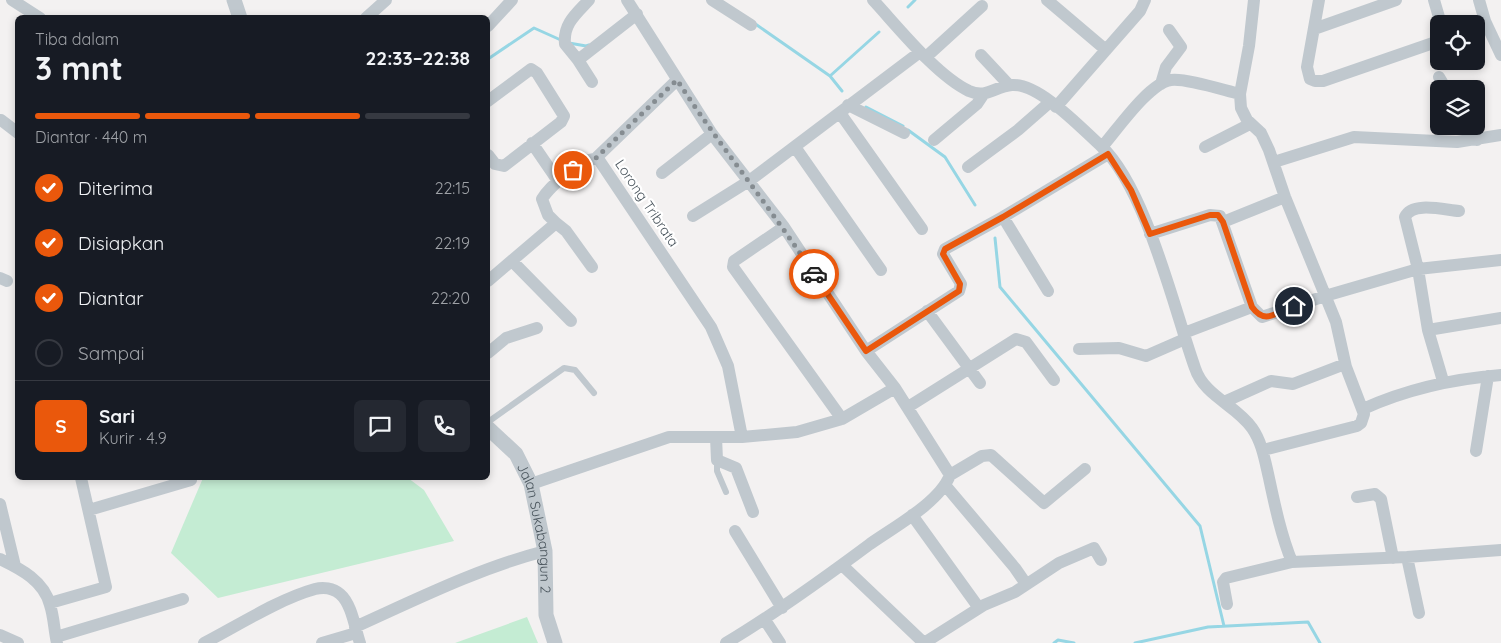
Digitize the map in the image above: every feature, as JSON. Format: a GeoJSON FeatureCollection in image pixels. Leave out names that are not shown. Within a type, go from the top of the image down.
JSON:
{"type":"FeatureCollection","features":[{"type":"Feature","properties":{"kind":"street"},"geometry":{"type":"LineString","coordinates":[[12,0],[35,15]]}},
{"type":"Feature","properties":{"kind":"street"},"geometry":{"type":"LineString","coordinates":[[234,0],[239,15]]}},
{"type":"Feature","properties":{"kind":"street"},"geometry":{"type":"LineString","coordinates":[[369,15],[386,0]]}},
{"type":"Feature","properties":{"kind":"street"},"geometry":{"type":"LineString","coordinates":[[490,24],[512,0]]}},
{"type":"Feature","properties":{"kind":"street"},"geometry":{"type":"LineString","coordinates":[[589,0],[568,22],[564,41],[592,82]]}},
{"type":"Feature","properties":{"kind":"street"},"geometry":{"type":"LineString","coordinates":[[627,0],[712,134],[784,227],[866,351],[896,388],[948,480],[1016,568],[1026,584]]}},
{"type":"Feature","properties":{"kind":"street"},"geometry":{"type":"LineString","coordinates":[[712,0],[731,10],[750,25]]}},
{"type":"Feature","properties":{"kind":"street"},"geometry":{"type":"LineString","coordinates":[[873,0],[923,55],[958,84],[975,94],[983,95],[1009,85],[1029,88],[1053,105],[1105,150],[1131,190],[1150,234],[1195,370],[1202,381],[1252,428],[1263,450],[1284,542],[1292,562]]}},
{"type":"Feature","properties":{"kind":"street"},"geometry":{"type":"LineString","coordinates":[[1047,0],[1106,50]]}},
{"type":"Feature","properties":{"kind":"street"},"geometry":{"type":"LineString","coordinates":[[1254,0],[1249,46],[1240,94],[1241,108],[1250,124],[1261,132],[1274,162],[1285,196],[1336,322],[1345,364],[1364,418],[1357,426],[1263,450]]}},
{"type":"Feature","properties":{"kind":"street"},"geometry":{"type":"LineString","coordinates":[[1319,0],[1307,72],[1310,79],[1315,82],[1323,81],[1430,43]]}},
{"type":"Feature","properties":{"kind":"street"},"geometry":{"type":"LineString","coordinates":[[1314,29],[1396,0]]}},
{"type":"Feature","properties":{"kind":"street"},"geometry":{"type":"LineString","coordinates":[[1434,0],[1438,15]]}},
{"type":"Feature","properties":{"kind":"street"},"geometry":{"type":"LineString","coordinates":[[1479,0],[1500,51]]}},
{"type":"Feature","properties":{"kind":"street"},"geometry":{"type":"LineString","coordinates":[[968,167],[1053,105],[1106,50],[1143,2]]}},
{"type":"Feature","properties":{"kind":"street"},"geometry":{"type":"LineString","coordinates":[[693,216],[749,181],[844,109],[923,55],[982,6]]}},
{"type":"Feature","properties":{"kind":"street"},"geometry":{"type":"LineString","coordinates":[[578,60],[637,14]]}},
{"type":"Feature","properties":{"kind":"street"},"geometry":{"type":"LineString","coordinates":[[1161,84],[1166,66],[1181,47],[1169,30]]}},
{"type":"Feature","properties":{"kind":"street"},"geometry":{"type":"LineString","coordinates":[[981,55],[1009,85]]}},
{"type":"Feature","properties":{"kind":"street"},"geometry":{"type":"LineString","coordinates":[[490,99],[530,69],[537,73],[564,116],[561,122],[504,166],[495,164],[490,157]]}},
{"type":"Feature","properties":{"kind":"street"},"geometry":{"type":"LineString","coordinates":[[596,158],[677,80]]}},
{"type":"Feature","properties":{"kind":"street"},"geometry":{"type":"LineString","coordinates":[[866,351],[959,291],[960,286],[943,254],[945,249],[1003,217],[1105,150],[1140,103],[1161,84],[1171,80],[1184,81],[1240,94]]}},
{"type":"Feature","properties":{"kind":"street"},"geometry":{"type":"LineString","coordinates":[[934,140],[977,104],[983,95]]}},
{"type":"Feature","properties":{"kind":"street"},"geometry":{"type":"LineString","coordinates":[[844,109],[904,132]]}},
{"type":"Feature","properties":{"kind":"street"},"geometry":{"type":"LineString","coordinates":[[844,109],[922,229]]}},
{"type":"Feature","properties":{"kind":"street"},"geometry":{"type":"LineString","coordinates":[[1,120],[15,130]]}},
{"type":"Feature","properties":{"kind":"street"},"geometry":{"type":"LineString","coordinates":[[1205,147],[1250,124]]}},
{"type":"Feature","properties":{"kind":"street"},"geometry":{"type":"LineString","coordinates":[[662,173],[712,134]]}},
{"type":"Feature","properties":{"kind":"street"},"geometry":{"type":"LineString","coordinates":[[1474,135],[1477,140]]}},
{"type":"Feature","properties":{"kind":"street"},"geometry":{"type":"LineString","coordinates":[[1274,162],[1354,137],[1457,142],[1501,135]]}},
{"type":"Feature","properties":{"kind":"street"},"geometry":{"type":"LineString","coordinates":[[532,143],[558,180]]}},
{"type":"Feature","properties":{"kind":"street"},"geometry":{"type":"LineString","coordinates":[[795,147],[881,270]]}},
{"type":"Feature","properties":{"kind":"street","name":"Lorong Tribrata"},"geometry":{"type":"LineString","coordinates":[[556,223],[548,215],[542,200],[558,180],[588,159],[596,158],[602,162],[711,327],[728,366],[742,437]]}},
{"type":"Feature","properties":{"kind":"street"},"geometry":{"type":"LineString","coordinates":[[1223,222],[1285,196]]}},
{"type":"Feature","properties":{"kind":"street"},"geometry":{"type":"LineString","coordinates":[[1443,382],[1428,330],[1418,269],[1405,223],[1407,213],[1414,209],[1460,211]]}},
{"type":"Feature","properties":{"kind":"street"},"geometry":{"type":"LineString","coordinates":[[1150,234],[1210,215],[1218,215],[1223,222],[1252,307],[1259,316],[1265,317],[1325,296],[1418,269],[1501,260]]}},
{"type":"Feature","properties":{"kind":"street"},"geometry":{"type":"LineString","coordinates":[[1003,217],[1048,291]]}},
{"type":"Feature","properties":{"kind":"street"},"geometry":{"type":"LineString","coordinates":[[490,279],[556,223],[566,231],[592,267]]}},
{"type":"Feature","properties":{"kind":"street"},"geometry":{"type":"LineString","coordinates":[[784,227],[734,261],[733,267],[842,418]]}},
{"type":"Feature","properties":{"kind":"street"},"geometry":{"type":"LineString","coordinates":[[512,261],[571,321]]}},
{"type":"Feature","properties":{"kind":"street"},"geometry":{"type":"LineString","coordinates":[[1079,349],[1119,348],[1146,356],[1185,336],[1252,307]]}},
{"type":"Feature","properties":{"kind":"street"},"geometry":{"type":"LineString","coordinates":[[927,311],[980,383]]}},
{"type":"Feature","properties":{"kind":"street"},"geometry":{"type":"LineString","coordinates":[[1428,330],[1501,318]]}},
{"type":"Feature","properties":{"kind":"street"},"geometry":{"type":"LineString","coordinates":[[490,351],[506,338],[537,328]]}},
{"type":"Feature","properties":{"kind":"street"},"geometry":{"type":"LineString","coordinates":[[908,407],[1016,339],[1026,342],[1054,380]]}},
{"type":"Feature","properties":{"kind":"street"},"geometry":{"type":"LineString","coordinates":[[1224,402],[1271,381],[1293,384],[1345,364]]}},
{"type":"Feature","properties":{"kind":"street"},"geometry":{"type":"LineString","coordinates":[[1362,408],[1387,398],[1443,382],[1495,375],[1476,451]]}},
{"type":"Feature","properties":{"kind":"street"},"geometry":{"type":"LineString","coordinates":[[531,484],[660,440],[677,436],[742,437],[797,432],[842,418],[896,388]]}},
{"type":"Feature","properties":{"kind":"street","name":"Jalan Sukabangun 2"},"geometry":{"type":"LineString","coordinates":[[490,430],[516,454],[531,484],[546,550],[546,616],[554,643]]}},
{"type":"Feature","properties":{"kind":"street"},"geometry":{"type":"LineString","coordinates":[[716,437],[717,460],[736,468],[753,512]]}},
{"type":"Feature","properties":{"kind":"street"},"geometry":{"type":"LineString","coordinates":[[729,642],[765,620],[912,515],[948,480],[982,456],[990,455],[1044,503],[1085,469]]}},
{"type":"Feature","properties":{"kind":"street"},"geometry":{"type":"LineString","coordinates":[[50,604],[106,587],[82,480]]}},
{"type":"Feature","properties":{"kind":"street"},"geometry":{"type":"LineString","coordinates":[[89,510],[170,482],[191,480]]}},
{"type":"Feature","properties":{"kind":"street"},"geometry":{"type":"LineString","coordinates":[[1357,497],[1375,494],[1381,499],[1393,558]]}},
{"type":"Feature","properties":{"kind":"street"},"geometry":{"type":"LineString","coordinates":[[0,504],[14,566]]}},
{"type":"Feature","properties":{"kind":"street"},"geometry":{"type":"LineString","coordinates":[[912,515],[979,608]]}},
{"type":"Feature","properties":{"kind":"street"},"geometry":{"type":"LineString","coordinates":[[735,530],[782,608]]}},
{"type":"Feature","properties":{"kind":"street"},"geometry":{"type":"LineString","coordinates":[[842,565],[921,642],[927,642],[979,608],[1015,592],[1059,563],[1094,548],[1101,560]]}},
{"type":"Feature","properties":{"kind":"street"},"geometry":{"type":"LineString","coordinates":[[322,643],[357,634],[460,580],[513,559],[546,550]]}},
{"type":"Feature","properties":{"kind":"street"},"geometry":{"type":"LineString","coordinates":[[1226,604],[1223,589],[1223,582],[1226,578],[1292,562],[1393,558],[1501,550]]}},
{"type":"Feature","properties":{"kind":"street"},"geometry":{"type":"LineString","coordinates":[[1407,557],[1419,612]]}},
{"type":"Feature","properties":{"kind":"street"},"geometry":{"type":"LineString","coordinates":[[0,559],[14,566],[41,585],[50,604],[57,640],[183,599]]}},
{"type":"Feature","properties":{"kind":"street"},"geometry":{"type":"LineString","coordinates":[[204,643],[316,589],[333,589],[341,595],[346,601],[357,634]]}},
{"type":"Feature","properties":{"kind":"street"},"geometry":{"type":"LineString","coordinates":[[765,620],[780,643]]}},
{"type":"Feature","properties":{"kind":"street"},"geometry":{"type":"LineString","coordinates":[[0,636],[18,643]]}},
{"type":"Feature","properties":{"kind":"lane"},"geometry":{"type":"LineString","coordinates":[[490,421],[564,368],[575,370],[594,393]]}},
{"type":"Feature","properties":{"kind":"lane"},"geometry":{"type":"LineString","coordinates":[[717,460],[717,471],[726,492]]}},
{"type":"Feature","properties":{"kind":"green space"},"geometry":{"type":"Polygon","coordinates":[[[202,480],[411,480],[424,490],[454,541],[218,598],[171,553],[202,480]]]}},
{"type":"Feature","properties":{"kind":"green space"},"geometry":{"type":"Polygon","coordinates":[[[527,617],[538,643],[455,643],[527,617]]]}},
{"type":"Feature","properties":{"kind":"waterway"},"geometry":{"type":"LineString","coordinates":[[908,7],[915,0]]}},
{"type":"Feature","properties":{"kind":"waterway"},"geometry":{"type":"LineString","coordinates":[[754,23],[830,76],[842,91]]}},
{"type":"Feature","properties":{"kind":"waterway"},"geometry":{"type":"LineString","coordinates":[[490,58],[534,28],[563,41]]}},
{"type":"Feature","properties":{"kind":"waterway"},"geometry":{"type":"LineString","coordinates":[[830,76],[879,32]]}},
{"type":"Feature","properties":{"kind":"waterway"},"geometry":{"type":"LineString","coordinates":[[569,43],[589,45]]}},
{"type":"Feature","properties":{"kind":"waterway"},"geometry":{"type":"LineString","coordinates":[[866,107],[903,126]]}},
{"type":"Feature","properties":{"kind":"waterway"},"geometry":{"type":"LineString","coordinates":[[908,130],[945,157],[975,205]]}},
{"type":"Feature","properties":{"kind":"waterway"},"geometry":{"type":"LineString","coordinates":[[995,238],[1000,287],[1200,526],[1224,626]]}},
{"type":"Feature","properties":{"kind":"waterway"},"geometry":{"type":"LineString","coordinates":[[1135,643],[1208,627],[1308,622],[1320,643]]}},
{"type":"Feature","properties":{"kind":"waterway"},"geometry":{"type":"LineString","coordinates":[[1054,643],[1058,640],[1074,643]]}},
{"type":"Feature","properties":{"kind":"way so far"},"geometry":{"type":"LineString","coordinates":[[573,170],[588,159],[596,158],[677,80],[712,134],[784,227],[814,274]]}},
{"type":"Feature","properties":{"kind":"route"},"geometry":{"type":"LineString","coordinates":[[814,274],[866,351],[959,291],[960,284],[943,254],[945,249],[1003,217],[1108,154],[1131,190],[1150,234],[1210,215],[1218,215],[1223,222],[1252,307],[1259,316],[1265,317],[1294,306]]}}]}
